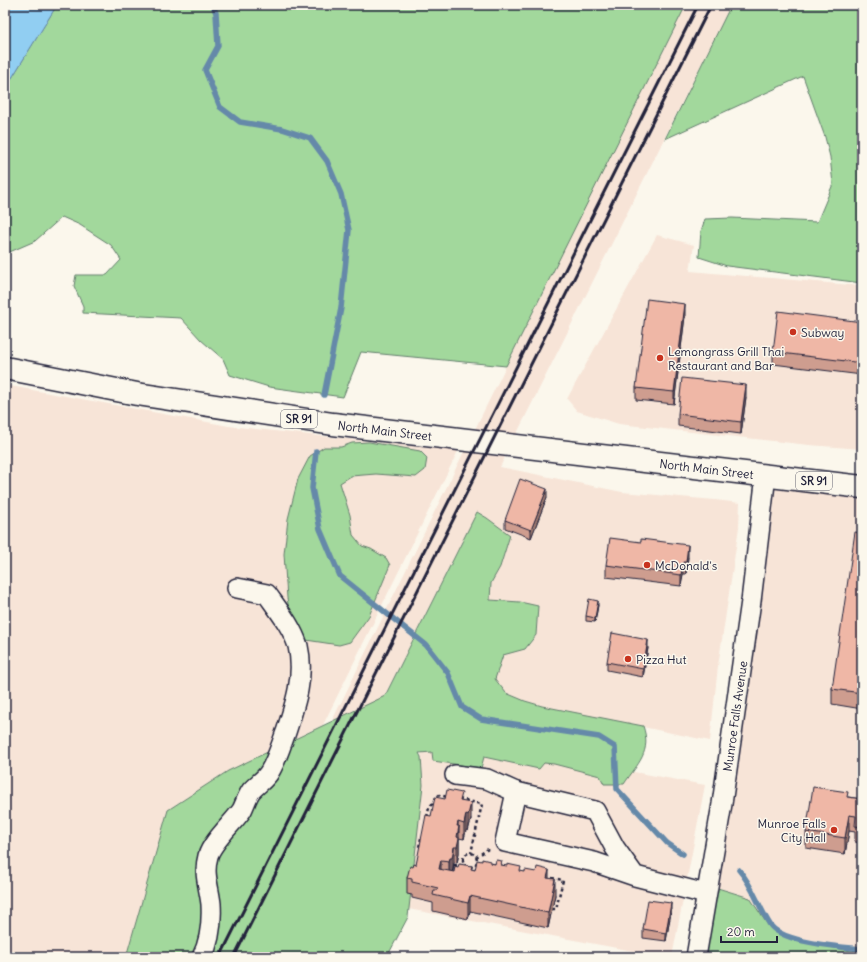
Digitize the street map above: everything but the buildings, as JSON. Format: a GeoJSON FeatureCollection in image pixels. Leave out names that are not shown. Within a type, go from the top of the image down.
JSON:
{"type":"FeatureCollection","features":[{"type":"Feature","properties":{"kind":"main road","name":"North Main Street"},"geometry":{"type":"LineString","coordinates":[[5,368],[137,394],[334,424],[766,475]]}},
{"type":"Feature","properties":{"kind":"main road","name":"SR 91"},"geometry":{"type":"LineString","coordinates":[[766,475],[862,487]]}},
{"type":"Feature","properties":{"kind":"street","name":"Munroe Falls Avenue"},"geometry":{"type":"LineString","coordinates":[[696,957],[722,804],[766,475]]}},
{"type":"Feature","properties":{"kind":"street"},"geometry":{"type":"LineString","coordinates":[[202,957],[206,948],[210,930],[211,904],[205,873],[208,855],[242,809],[251,792],[269,773],[278,756],[297,700],[299,683],[300,662],[298,647],[285,618],[268,594],[237,588]]}},
{"type":"Feature","properties":{"kind":"street"},"geometry":{"type":"LineString","coordinates":[[455,775],[487,779],[516,792],[595,811],[615,848],[635,876]]}},
{"type":"Feature","properties":{"kind":"street"},"geometry":{"type":"LineString","coordinates":[[516,792],[505,842],[594,862],[635,876],[706,894]]}},
{"type":"Feature","properties":{"kind":"path"},"geometry":{"type":"LineString","coordinates":[[426,821],[429,808],[439,796],[482,804],[471,853]]}},
{"type":"Feature","properties":{"kind":"path"},"geometry":{"type":"LineString","coordinates":[[422,834],[419,847],[422,848]]}},
{"type":"Feature","properties":{"kind":"path"},"geometry":{"type":"LineString","coordinates":[[476,857],[492,846]]}},
{"type":"Feature","properties":{"kind":"path"},"geometry":{"type":"LineString","coordinates":[[463,864],[466,867],[471,868],[475,866],[477,862],[476,857],[471,853]]}},
{"type":"Feature","properties":{"kind":"path"},"geometry":{"type":"LineString","coordinates":[[463,864],[462,860],[464,856],[471,853]]}},
{"type":"Feature","properties":{"kind":"path"},"geometry":{"type":"LineString","coordinates":[[477,862],[483,864]]}},
{"type":"Feature","properties":{"kind":"path"},"geometry":{"type":"LineString","coordinates":[[454,865],[460,866],[463,864]]}},
{"type":"Feature","properties":{"kind":"path"},"geometry":{"type":"LineString","coordinates":[[541,876],[563,880],[556,909],[552,909]]}},
{"type":"Feature","properties":{"kind":"shaded area"},"geometry":{"type":"Polygon","coordinates":[[[686,5],[731,5],[500,467],[622,492],[740,503],[739,527],[718,666],[710,741],[542,706],[506,693],[495,679],[503,655],[525,649],[536,635],[538,606],[520,602],[490,600],[491,583],[500,567],[510,535],[477,512],[262,940],[232,925],[506,366],[686,5]]]}},
{"type":"Feature","properties":{"kind":"shaded area"},"geometry":{"type":"Polygon","coordinates":[[[657,235],[694,245],[690,271],[862,286],[862,449],[809,445],[619,424],[577,411],[567,399],[657,235]]]}},
{"type":"Feature","properties":{"kind":"shaded area"},"geometry":{"type":"Polygon","coordinates":[[[5,385],[229,426],[458,451],[323,725],[228,771],[168,810],[126,957],[5,957],[5,385]]]}},
{"type":"Feature","properties":{"kind":"shaded area"},"geometry":{"type":"Polygon","coordinates":[[[766,475],[862,487],[862,953],[813,944],[780,933],[769,927],[750,898],[713,886],[766,475]]]}},
{"type":"Feature","properties":{"kind":"shaded area"},"geometry":{"type":"Polygon","coordinates":[[[426,734],[705,785],[672,957],[665,957],[387,905],[426,734]]]}},
{"type":"Feature","properties":{"kind":"green space"},"geometry":{"type":"Polygon","coordinates":[[[57,5],[686,5],[506,366],[361,352],[343,397],[269,387],[230,375],[223,359],[201,340],[181,318],[83,313],[83,306],[74,286],[76,275],[107,275],[121,260],[111,245],[80,225],[62,217],[35,241],[5,254],[5,89],[57,5]]]}},
{"type":"Feature","properties":{"kind":"green space"},"geometry":{"type":"Polygon","coordinates":[[[731,5],[862,5],[862,283],[727,266],[699,257],[701,231],[705,219],[732,218],[817,222],[833,184],[830,157],[825,137],[803,76],[665,139],[731,5]]]}},
{"type":"Feature","properties":{"kind":"green space"},"geometry":{"type":"Polygon","coordinates":[[[369,442],[420,451],[427,458],[425,470],[416,477],[376,474],[351,476],[340,483],[350,515],[353,535],[362,546],[371,549],[386,558],[390,565],[369,616],[350,642],[339,645],[306,640],[292,626],[287,598],[284,554],[288,519],[298,479],[310,456],[324,447],[341,447],[352,443],[369,442]]]}},
{"type":"Feature","properties":{"kind":"green space"},"geometry":{"type":"Polygon","coordinates":[[[477,512],[510,535],[500,567],[491,583],[490,600],[520,602],[538,606],[536,635],[525,649],[503,655],[495,679],[506,693],[525,701],[542,706],[643,726],[646,743],[645,750],[639,763],[624,784],[604,784],[600,776],[554,764],[544,763],[539,769],[484,757],[481,768],[433,761],[432,752],[419,753],[421,757],[423,785],[408,917],[387,957],[126,957],[168,810],[228,771],[385,696],[477,512]]]}},
{"type":"Feature","properties":{"kind":"green space"},"geometry":{"type":"Polygon","coordinates":[[[708,885],[750,898],[769,927],[780,933],[813,944],[862,953],[862,957],[696,957],[708,885]]]}},
{"type":"Feature","properties":{"kind":"water"},"geometry":{"type":"Polygon","coordinates":[[[5,5],[57,5],[5,89],[5,5]]]}},
{"type":"Feature","properties":{"kind":"waterway"},"geometry":{"type":"LineString","coordinates":[[213,5],[216,13],[218,46],[205,70],[220,107],[240,122],[282,129],[310,138],[327,161],[341,194],[349,230],[341,308],[324,395]]}},
{"type":"Feature","properties":{"kind":"waterway"},"geometry":{"type":"LineString","coordinates":[[316,451],[312,488],[320,529],[340,576],[426,645],[448,673],[462,707],[481,719],[599,737],[615,747],[617,789],[667,843],[683,854]]}},
{"type":"Feature","properties":{"kind":"waterway"},"geometry":{"type":"LineString","coordinates":[[739,870],[749,884],[771,926],[778,932],[800,940],[814,943],[862,949]]}},
{"type":"Feature","properties":{"kind":"railway"},"geometry":{"type":"LineString","coordinates":[[220,957],[698,5]]}},
{"type":"Feature","properties":{"kind":"railway"},"geometry":{"type":"LineString","coordinates":[[234,957],[711,5]]}},
{"type":"Feature","properties":{"kind":"place","name":"Subway"},"geometry":{"type":"Point","coordinates":[793,332]}},
{"type":"Feature","properties":{"kind":"place","name":"Lemongrass Grill Thai Restaurant and Bar"},"geometry":{"type":"Point","coordinates":[660,358]}},
{"type":"Feature","properties":{"kind":"place","name":"McDonald's"},"geometry":{"type":"Point","coordinates":[647,565]}},
{"type":"Feature","properties":{"kind":"place","name":"Pizza Hut"},"geometry":{"type":"Point","coordinates":[628,659]}},
{"type":"Feature","properties":{"kind":"place","name":"Munroe Falls City Hall"},"geometry":{"type":"Point","coordinates":[834,830]}}]}
